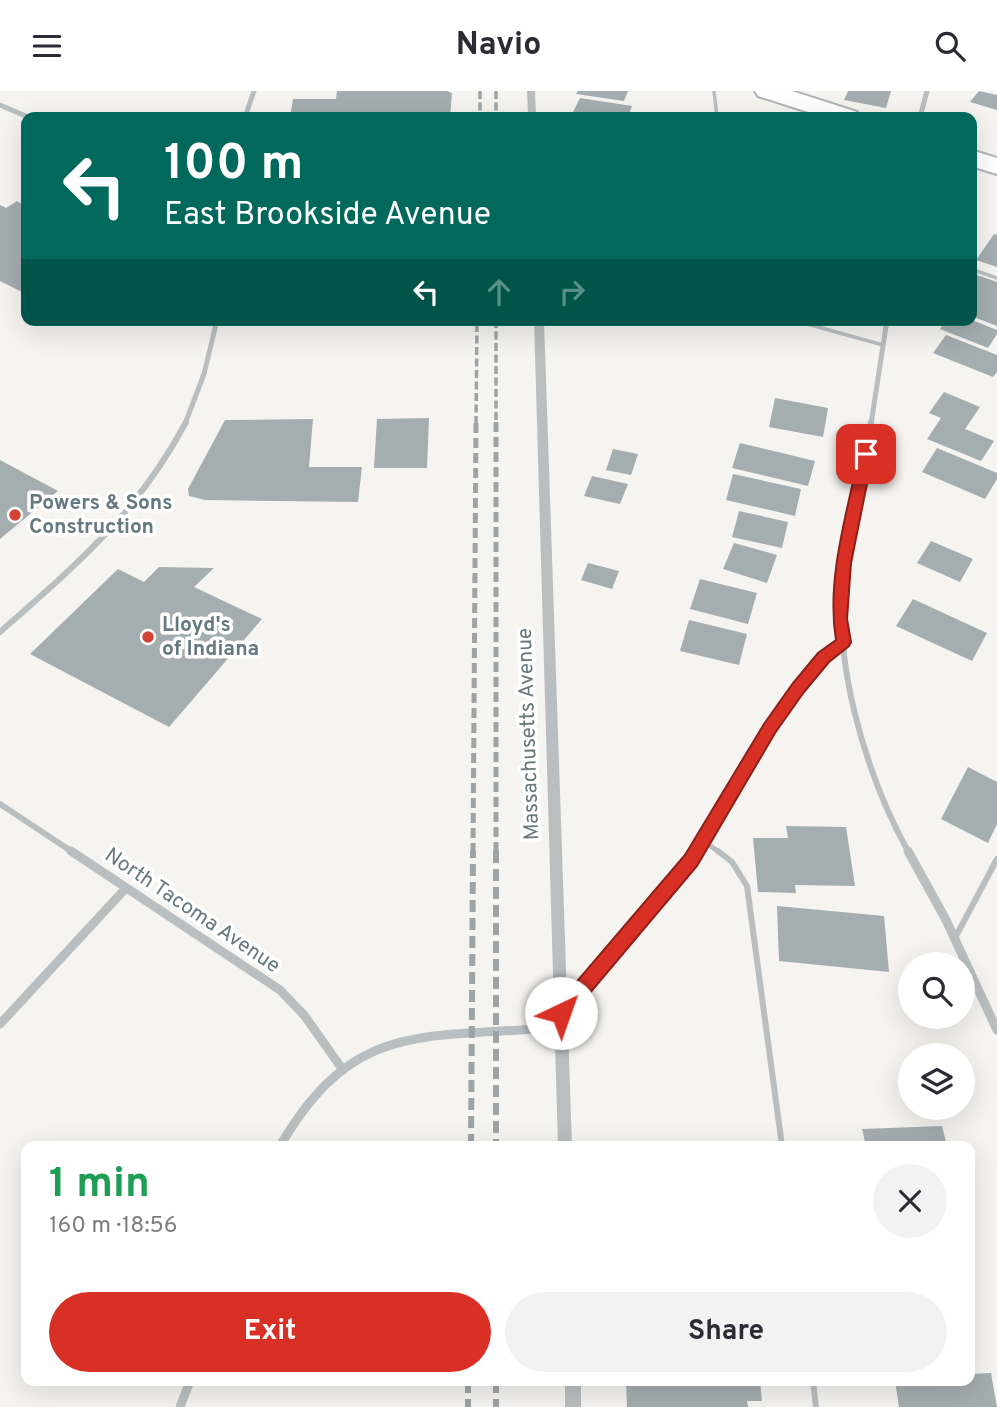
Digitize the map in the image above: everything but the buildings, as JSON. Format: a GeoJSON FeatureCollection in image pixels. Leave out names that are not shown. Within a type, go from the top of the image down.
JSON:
{"type":"FeatureCollection","features":[{"type":"Feature","properties":{"kind":"main road"},"geometry":{"type":"LineString","coordinates":[[767,91],[832,112]]}},
{"type":"Feature","properties":{"kind":"main road"},"geometry":{"type":"LineString","coordinates":[[977,160],[997,166]]}},
{"type":"Feature","properties":{"kind":"street"},"geometry":{"type":"LineString","coordinates":[[247,112],[254,91]]}},
{"type":"Feature","properties":{"kind":"street"},"geometry":{"type":"LineString","coordinates":[[531,91],[532,112]]}},
{"type":"Feature","properties":{"kind":"street"},"geometry":{"type":"LineString","coordinates":[[921,112],[927,91]]}},
{"type":"Feature","properties":{"kind":"street"},"geometry":{"type":"LineString","coordinates":[[0,105],[21,114]]}},
{"type":"Feature","properties":{"kind":"street"},"geometry":{"type":"LineString","coordinates":[[0,632],[99,544],[157,475],[186,425],[199,395],[216,326]]}},
{"type":"Feature","properties":{"kind":"street","name":"Massachusetts Avenue"},"geometry":{"type":"LineString","coordinates":[[538,326],[565,1141]]}},
{"type":"Feature","properties":{"kind":"street"},"geometry":{"type":"LineString","coordinates":[[886,326],[862,482],[844,563],[840,619],[843,642],[855,713],[872,773],[890,819],[955,938],[997,1030]]}},
{"type":"Feature","properties":{"kind":"street"},"geometry":{"type":"LineString","coordinates":[[284,1141],[295,1119],[313,1095],[343,1070],[377,1049],[433,1035],[537,1029],[552,1023],[652,910],[704,841],[776,718],[824,657],[843,642]]}},
{"type":"Feature","properties":{"kind":"street","name":"North Tacoma Avenue"},"geometry":{"type":"LineString","coordinates":[[0,804],[279,990],[304,1015],[343,1070]]}},
{"type":"Feature","properties":{"kind":"street"},"geometry":{"type":"LineString","coordinates":[[0,1024],[127,888]]}},
{"type":"Feature","properties":{"kind":"street"},"geometry":{"type":"LineString","coordinates":[[180,1407],[188,1386]]}},
{"type":"Feature","properties":{"kind":"street"},"geometry":{"type":"LineString","coordinates":[[573,1386],[573,1407]]}},
{"type":"Feature","properties":{"kind":"lane"},"geometry":{"type":"LineString","coordinates":[[714,91],[716,112]]}},
{"type":"Feature","properties":{"kind":"lane"},"geometry":{"type":"LineString","coordinates":[[977,271],[997,278]]}},
{"type":"Feature","properties":{"kind":"lane"},"geometry":{"type":"LineString","coordinates":[[815,326],[883,345]]}},
{"type":"Feature","properties":{"kind":"lane"},"geometry":{"type":"LineString","coordinates":[[704,841],[732,862],[747,886],[781,1141]]}},
{"type":"Feature","properties":{"kind":"lane"},"geometry":{"type":"LineString","coordinates":[[955,938],[997,859]]}},
{"type":"Feature","properties":{"kind":"lane"},"geometry":{"type":"LineString","coordinates":[[814,1386],[816,1407]]}},
{"type":"Feature","properties":{"kind":"railway"},"geometry":{"type":"LineString","coordinates":[[480,91],[480,112]]}},
{"type":"Feature","properties":{"kind":"railway"},"geometry":{"type":"LineString","coordinates":[[496,91],[496,112]]}},
{"type":"Feature","properties":{"kind":"railway"},"geometry":{"type":"LineString","coordinates":[[476,424],[477,326]]}},
{"type":"Feature","properties":{"kind":"railway"},"geometry":{"type":"LineString","coordinates":[[496,326],[496,1141]]}},
{"type":"Feature","properties":{"kind":"railway"},"geometry":{"type":"LineString","coordinates":[[473,853],[476,422]]}},
{"type":"Feature","properties":{"kind":"railway"},"geometry":{"type":"LineString","coordinates":[[471,1141],[473,851]]}},
{"type":"Feature","properties":{"kind":"railway"},"geometry":{"type":"LineString","coordinates":[[468,1386],[468,1407]]}},
{"type":"Feature","properties":{"kind":"railway"},"geometry":{"type":"LineString","coordinates":[[496,1386],[496,1407]]}},
{"type":"Feature","properties":{"kind":"place","name":"Powers & Sons Construction"},"geometry":{"type":"Point","coordinates":[15,515]}},
{"type":"Feature","properties":{"kind":"place","name":"Lloyd's of Indiana"},"geometry":{"type":"Point","coordinates":[148,637]}},
{"type":"Feature","properties":{"kind":"route"},"geometry":{"type":"LineString","coordinates":[[561,1013],[652,910],[691,861],[769,729],[798,687],[824,657],[843,642],[840,619],[844,563],[866,454]]}}]}
